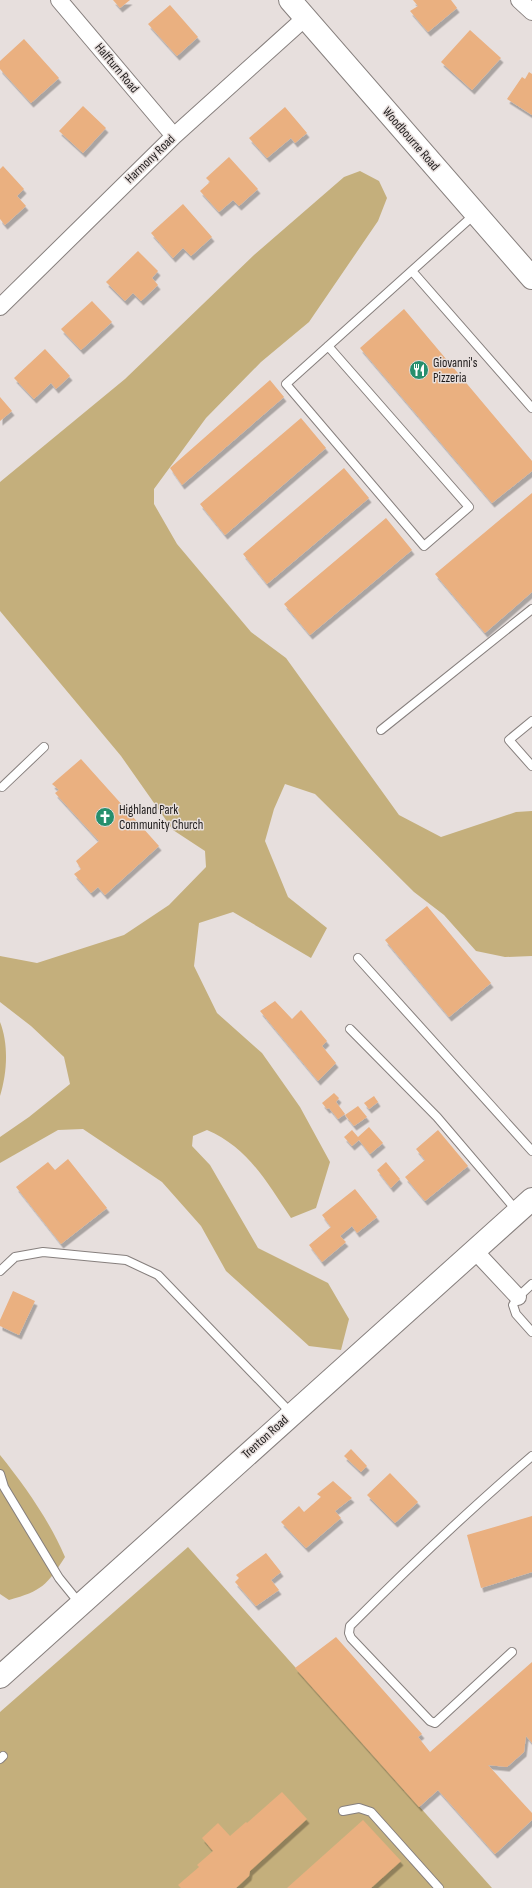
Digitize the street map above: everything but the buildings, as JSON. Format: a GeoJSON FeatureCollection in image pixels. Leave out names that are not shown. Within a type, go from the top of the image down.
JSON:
{"type":"FeatureCollection","features":[{"type":"Feature","properties":{"kind":"main road","name":"Woodbourne Road"},"geometry":{"type":"LineString","coordinates":[[290,0],[532,278]]}},
{"type":"Feature","properties":{"kind":"main road","name":"Trenton Road"},"geometry":{"type":"LineString","coordinates":[[0,1677],[525,1205]]}},
{"type":"Feature","properties":{"kind":"street","name":"Halfturn Road"},"geometry":{"type":"LineString","coordinates":[[59,0],[174,136]]}},
{"type":"Feature","properties":{"kind":"street"},"geometry":{"type":"LineString","coordinates":[[519,0],[532,12]]}},
{"type":"Feature","properties":{"kind":"street","name":"Harmony Road"},"geometry":{"type":"LineString","coordinates":[[2,300],[174,136],[305,18]]}},
{"type":"Feature","properties":{"kind":"street"},"geometry":{"type":"LineString","coordinates":[[474,1250],[518,1297]]}},
{"type":"Feature","properties":{"kind":"lane"},"geometry":{"type":"LineString","coordinates":[[328,346],[469,507],[424,546],[286,384],[328,346],[412,271],[476,213]]}},
{"type":"Feature","properties":{"kind":"lane"},"geometry":{"type":"LineString","coordinates":[[412,271],[532,408]]}},
{"type":"Feature","properties":{"kind":"lane"},"geometry":{"type":"LineString","coordinates":[[381,730],[532,609]]}},
{"type":"Feature","properties":{"kind":"lane"},"geometry":{"type":"LineString","coordinates":[[532,721],[509,740],[532,766]]}},
{"type":"Feature","properties":{"kind":"lane"},"geometry":{"type":"LineString","coordinates":[[2,787],[44,747]]}},
{"type":"Feature","properties":{"kind":"lane"},"geometry":{"type":"LineString","coordinates":[[358,958],[532,1151]]}},
{"type":"Feature","properties":{"kind":"lane"},"geometry":{"type":"LineString","coordinates":[[350,1029],[525,1205]]}},
{"type":"Feature","properties":{"kind":"lane"},"geometry":{"type":"LineString","coordinates":[[0,1271],[15,1257],[42,1252],[126,1260],[158,1275],[292,1414]]}},
{"type":"Feature","properties":{"kind":"lane"},"geometry":{"type":"LineString","coordinates":[[532,1284],[518,1297],[513,1305],[514,1309],[532,1332]]}},
{"type":"Feature","properties":{"kind":"lane"},"geometry":{"type":"LineString","coordinates":[[512,1652],[435,1723],[430,1721],[351,1638],[349,1632],[350,1626],[419,1557],[472,1507],[532,1456]]}},
{"type":"Feature","properties":{"kind":"lane"},"geometry":{"type":"LineString","coordinates":[[0,1474],[4,1487],[59,1578],[80,1605]]}},
{"type":"Feature","properties":{"kind":"lane"},"geometry":{"type":"LineString","coordinates":[[343,1811],[359,1808],[371,1812],[438,1888]]}},
{"type":"Feature","properties":{"kind":"shaded area"},"geometry":{"type":"Polygon","coordinates":[[[360,171],[379,181],[387,198],[378,221],[309,322],[261,362],[206,418],[154,489],[154,504],[177,544],[251,632],[286,658],[399,815],[441,837],[516,812],[532,811],[532,956],[505,957],[476,951],[444,915],[414,892],[315,794],[285,784],[274,809],[265,841],[288,897],[327,928],[311,958],[233,912],[199,923],[194,966],[217,1013],[262,1053],[300,1107],[330,1162],[316,1208],[291,1218],[256,1168],[234,1146],[207,1130],[193,1136],[192,1146],[210,1165],[258,1248],[328,1283],[349,1319],[341,1350],[309,1346],[226,1271],[201,1226],[162,1182],[83,1129],[58,1130],[0,1163],[0,1137],[29,1117],[70,1084],[64,1057],[31,1026],[0,1002],[0,956],[37,963],[124,935],[169,905],[206,867],[205,851],[173,830],[121,756],[0,611],[0,482],[125,379],[254,255],[344,177],[360,171]]]}},
{"type":"Feature","properties":{"kind":"shaded area"},"geometry":{"type":"Polygon","coordinates":[[[0,1022],[5,1040],[6,1059],[0,1096],[0,1022]]]}},
{"type":"Feature","properties":{"kind":"shaded area"},"geometry":{"type":"Polygon","coordinates":[[[0,1455],[36,1504],[52,1530],[65,1557],[43,1586],[20,1597],[9,1600],[0,1594],[0,1455]]]}},
{"type":"Feature","properties":{"kind":"shaded area"},"geometry":{"type":"Polygon","coordinates":[[[188,1547],[492,1888],[0,1888],[0,1712],[188,1547]]]}},
{"type":"Feature","properties":{"kind":"place","name":"Giovanni's Pizzeria"},"geometry":{"type":"Point","coordinates":[419,370]}},
{"type":"Feature","properties":{"kind":"place","name":"Highland Park Community Church"},"geometry":{"type":"Point","coordinates":[105,817]}}]}
